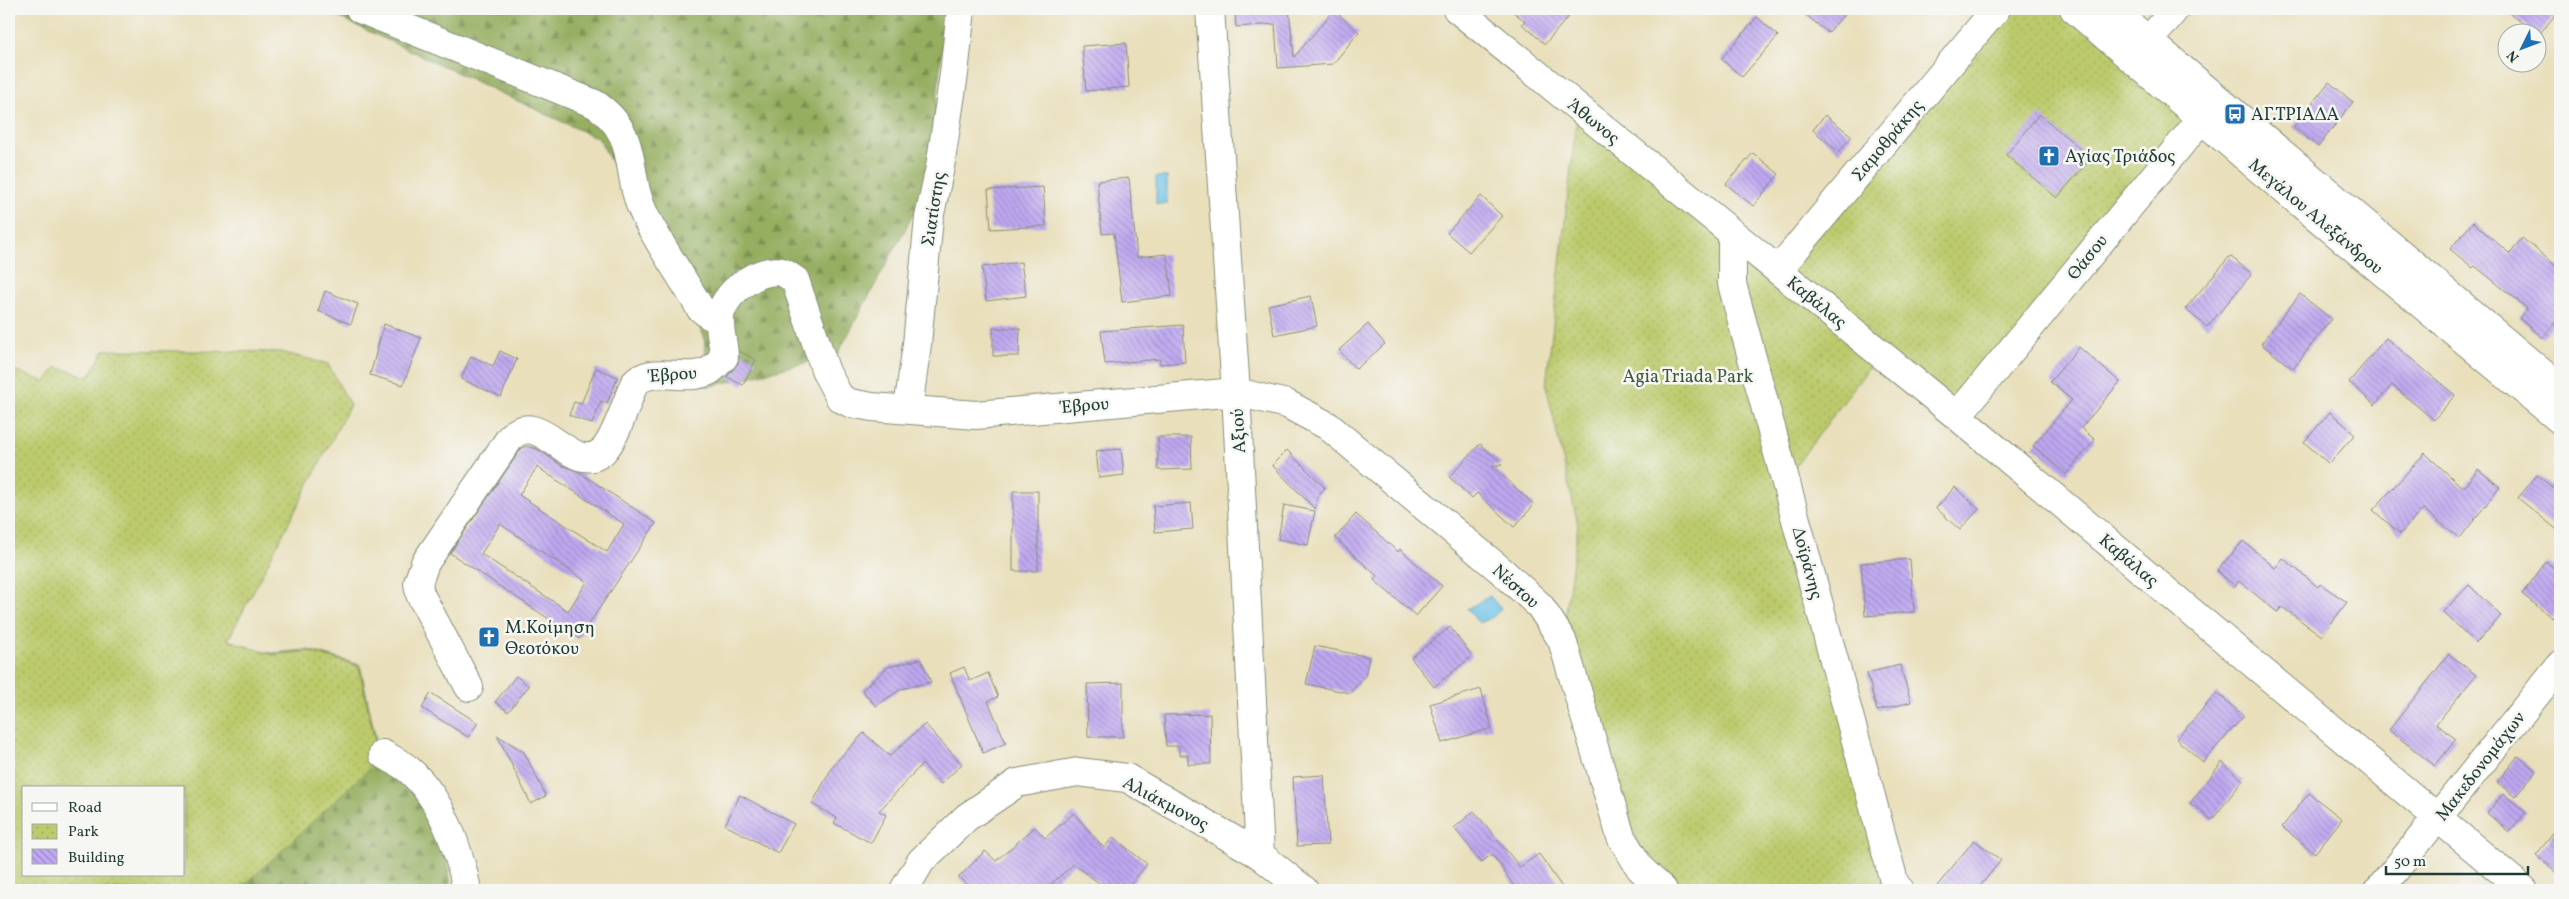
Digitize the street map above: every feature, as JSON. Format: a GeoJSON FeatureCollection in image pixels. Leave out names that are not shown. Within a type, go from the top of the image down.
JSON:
{"type":"FeatureCollection","features":[{"type":"Feature","properties":{"kind":"street"},"geometry":{"type":"LineString","coordinates":[[360,9],[595,104],[606,112],[615,121],[627,141],[636,190],[645,215],[700,308],[709,315],[719,318]]}},
{"type":"Feature","properties":{"kind":"street","name":"Σιατίστης"},"geometry":{"type":"LineString","coordinates":[[908,409],[918,344],[929,218],[943,148],[961,9]]}},
{"type":"Feature","properties":{"kind":"street","name":"Αξιού"},"geometry":{"type":"LineString","coordinates":[[1210,9],[1236,392],[1260,855]]}},
{"type":"Feature","properties":{"kind":"street","name":"Άθωνος"},"geometry":{"type":"LineString","coordinates":[[1457,9],[1732,232]]}},
{"type":"Feature","properties":{"kind":"street","name":"Σαμοθράκης"},"geometry":{"type":"LineString","coordinates":[[1778,270],[1996,9]]}},
{"type":"Feature","properties":{"kind":"street","name":"Μεγάλου Αλεξάνδρου"},"geometry":{"type":"LineString","coordinates":[[2074,9],[2113,16],[2141,50],[2560,420]]}},
{"type":"Feature","properties":{"kind":"street"},"geometry":{"type":"LineString","coordinates":[[2141,50],[2175,9]]}},
{"type":"Feature","properties":{"kind":"street","name":"Μεγάλου Αλεξάνδρου"},"geometry":{"type":"LineString","coordinates":[[2209,109],[2560,388]]}},
{"type":"Feature","properties":{"kind":"street","name":"Θάσου"},"geometry":{"type":"LineString","coordinates":[[1958,416],[2209,109]]}},
{"type":"Feature","properties":{"kind":"street","name":"Καβάλας"},"geometry":{"type":"LineString","coordinates":[[1732,232],[1958,416],[2524,890]]}},
{"type":"Feature","properties":{"kind":"street","name":"Δοϊράνης"},"geometry":{"type":"LineString","coordinates":[[1732,232],[1732,284],[1892,889]]}},
{"type":"Feature","properties":{"kind":"street","name":"Έβρου"},"geometry":{"type":"LineString","coordinates":[[469,687],[420,594],[420,573],[515,433],[530,429],[537,431],[576,455],[585,457],[595,456],[609,443],[634,384],[641,376],[650,373],[676,377],[709,371],[724,357],[724,341],[719,318],[726,300],[742,283],[766,272],[782,272],[795,280],[826,372],[840,398],[850,403],[872,407],[976,415],[1236,392]]}},
{"type":"Feature","properties":{"kind":"street","name":"Νέστου"},"geometry":{"type":"LineString","coordinates":[[1236,392],[1287,404],[1328,426],[1540,606],[1562,640],[1621,837],[1640,868],[1663,890]]}},
{"type":"Feature","properties":{"kind":"street","name":"Μακεδονομάχων"},"geometry":{"type":"LineString","coordinates":[[2379,890],[2439,819],[2560,665]]}},
{"type":"Feature","properties":{"kind":"street"},"geometry":{"type":"LineString","coordinates":[[383,754],[410,771],[428,794],[457,850],[467,890]]}},
{"type":"Feature","properties":{"kind":"street","name":"Αλιάκμονος"},"geometry":{"type":"LineString","coordinates":[[904,890],[921,861],[967,817],[1017,783],[1078,772],[1127,778],[1260,855],[1304,890]]}},
{"type":"Feature","properties":{"kind":"green space"},"geometry":{"type":"Polygon","coordinates":[[[321,9],[946,9],[928,187],[837,355],[708,387],[704,336],[599,139],[321,9]]]}},
{"type":"Feature","properties":{"kind":"green space","name":"Agia Triada Park"},"geometry":{"type":"Polygon","coordinates":[[[1996,9],[2074,9],[2200,119],[1957,416],[1880,353],[1785,480],[1895,885],[1880,890],[1663,890],[1652,881],[1562,640],[1578,525],[1546,385],[1578,107],[1778,270],[1996,9]]]}},
{"type":"Feature","properties":{"kind":"green space"},"geometry":{"type":"Polygon","coordinates":[[[104,350],[281,352],[328,364],[350,405],[228,640],[273,655],[308,651],[359,666],[379,760],[239,890],[9,890],[9,368],[45,382],[57,367],[89,377],[104,350]]]}},
{"type":"Feature","properties":{"kind":"green space"},"geometry":{"type":"Polygon","coordinates":[[[9,618],[272,653],[308,650],[360,665],[380,759],[407,771],[448,858],[451,890],[9,890],[9,618]]]}},
{"type":"Feature","properties":{"kind":"water"},"geometry":{"type":"Polygon","coordinates":[[[1156,177],[1167,177],[1167,204],[1156,204],[1156,177]]]}},
{"type":"Feature","properties":{"kind":"water"},"geometry":{"type":"Polygon","coordinates":[[[1490,596],[1501,609],[1493,617],[1479,623],[1467,609],[1490,596]]]}},
{"type":"Feature","properties":{"kind":"building"},"geometry":{"type":"Polygon","coordinates":[[[1235,9],[1289,9],[1294,57],[1334,10],[1359,32],[1333,64],[1278,68],[1275,24],[1236,27],[1235,9]]]}},
{"type":"Feature","properties":{"kind":"building"},"geometry":{"type":"Polygon","coordinates":[[[1509,9],[1575,9],[1545,44],[1522,24],[1525,21],[1509,9]]]}},
{"type":"Feature","properties":{"kind":"building"},"geometry":{"type":"Polygon","coordinates":[[[1799,9],[1849,9],[1828,33],[1799,9]]]}},
{"type":"Feature","properties":{"kind":"building"},"geometry":{"type":"Polygon","coordinates":[[[2505,9],[2560,9],[2546,26],[2546,22],[2521,22],[2505,9]]]}},
{"type":"Feature","properties":{"kind":"building"},"geometry":{"type":"Polygon","coordinates":[[[1757,17],[1778,36],[1742,77],[1721,59],[1757,17]]]}},
{"type":"Feature","properties":{"kind":"building"},"geometry":{"type":"Polygon","coordinates":[[[1126,43],[1129,87],[1086,91],[1082,46],[1126,43]]]}},
{"type":"Feature","properties":{"kind":"building"},"geometry":{"type":"Polygon","coordinates":[[[2329,82],[2353,102],[2318,147],[2293,127],[2329,82]]]}},
{"type":"Feature","properties":{"kind":"building","name":"Αγίας Τριάδος"},"geometry":{"type":"Polygon","coordinates":[[[2039,114],[2091,158],[2057,198],[2006,155],[2039,114]]]}},
{"type":"Feature","properties":{"kind":"building"},"geometry":{"type":"Polygon","coordinates":[[[1825,115],[1852,136],[1839,152],[1813,130],[1825,115]]]}},
{"type":"Feature","properties":{"kind":"building"},"geometry":{"type":"Polygon","coordinates":[[[1753,153],[1779,174],[1753,206],[1726,184],[1753,153]]]}},
{"type":"Feature","properties":{"kind":"building"},"geometry":{"type":"Polygon","coordinates":[[[1129,178],[1137,257],[1167,254],[1172,296],[1122,302],[1114,233],[1102,234],[1097,181],[1129,178]]]}},
{"type":"Feature","properties":{"kind":"building"},"geometry":{"type":"Polygon","coordinates":[[[1043,187],[1046,226],[991,229],[988,190],[1043,187]]]}},
{"type":"Feature","properties":{"kind":"building"},"geometry":{"type":"Polygon","coordinates":[[[1481,196],[1502,216],[1469,252],[1447,233],[1481,196]]]}},
{"type":"Feature","properties":{"kind":"building"},"geometry":{"type":"Polygon","coordinates":[[[2473,222],[2510,254],[2522,238],[2560,269],[2560,316],[2543,338],[2519,318],[2527,308],[2475,266],[2473,268],[2450,249],[2473,222]]]}},
{"type":"Feature","properties":{"kind":"building"},"geometry":{"type":"Polygon","coordinates":[[[2230,256],[2252,274],[2207,327],[2185,309],[2230,256]]]}},
{"type":"Feature","properties":{"kind":"building"},"geometry":{"type":"Polygon","coordinates":[[[1021,262],[1026,296],[986,301],[982,267],[1021,262]]]}},
{"type":"Feature","properties":{"kind":"building"},"geometry":{"type":"Polygon","coordinates":[[[325,291],[358,304],[351,324],[318,311],[325,291]]]}},
{"type":"Feature","properties":{"kind":"building"},"geometry":{"type":"Polygon","coordinates":[[[2300,294],[2331,319],[2293,369],[2261,344],[2300,294]]]}},
{"type":"Feature","properties":{"kind":"building"},"geometry":{"type":"Polygon","coordinates":[[[1311,296],[1317,326],[1274,335],[1268,305],[1311,296]]]}},
{"type":"Feature","properties":{"kind":"building"},"geometry":{"type":"Polygon","coordinates":[[[384,324],[421,338],[403,385],[370,375],[384,324]]]}},
{"type":"Feature","properties":{"kind":"building"},"geometry":{"type":"Polygon","coordinates":[[[1368,324],[1385,344],[1356,369],[1339,350],[1368,324]]]}},
{"type":"Feature","properties":{"kind":"building"},"geometry":{"type":"Polygon","coordinates":[[[1183,325],[1185,362],[1160,364],[1160,359],[1105,364],[1101,331],[1183,325]]]}},
{"type":"Feature","properties":{"kind":"building"},"geometry":{"type":"Polygon","coordinates":[[[993,328],[1020,328],[1019,356],[993,356],[993,328]]]}},
{"type":"Feature","properties":{"kind":"building"},"geometry":{"type":"Polygon","coordinates":[[[2386,338],[2455,395],[2434,420],[2392,385],[2375,405],[2349,382],[2386,338]]]}},
{"type":"Feature","properties":{"kind":"building"},"geometry":{"type":"Polygon","coordinates":[[[2079,347],[2120,382],[2081,428],[2095,440],[2066,474],[2033,446],[2072,400],[2050,382],[2079,347]]]}},
{"type":"Feature","properties":{"kind":"building"},"geometry":{"type":"Polygon","coordinates":[[[500,351],[517,359],[501,397],[461,379],[471,356],[493,366],[500,351]]]}},
{"type":"Feature","properties":{"kind":"building"},"geometry":{"type":"Polygon","coordinates":[[[739,351],[756,360],[743,385],[727,377],[738,363],[739,351]]]}},
{"type":"Feature","properties":{"kind":"building"},"geometry":{"type":"Polygon","coordinates":[[[596,368],[618,377],[607,403],[601,401],[592,424],[569,415],[574,402],[581,404],[596,368]]]}},
{"type":"Feature","properties":{"kind":"building"},"geometry":{"type":"Polygon","coordinates":[[[2330,412],[2355,434],[2329,464],[2304,442],[2330,412]]]}},
{"type":"Feature","properties":{"kind":"building"},"geometry":{"type":"Polygon","coordinates":[[[1158,437],[1191,437],[1192,469],[1158,470],[1158,437]]]}},
{"type":"Feature","properties":{"kind":"building"},"geometry":{"type":"Polygon","coordinates":[[[1480,444],[1502,464],[1492,466],[1534,505],[1514,527],[1477,493],[1472,498],[1449,477],[1480,444]]]}},
{"type":"Feature","properties":{"kind":"building"},"geometry":{"type":"Polygon","coordinates":[[[526,446],[537,449],[561,465],[577,471],[656,523],[579,639],[450,553],[521,449],[526,446]],[[537,467],[519,495],[607,552],[624,524],[537,467]],[[500,524],[481,554],[568,611],[587,582],[500,524]]]}},
{"type":"Feature","properties":{"kind":"building"},"geometry":{"type":"Polygon","coordinates":[[[1121,449],[1124,475],[1099,478],[1096,451],[1121,449]]]}},
{"type":"Feature","properties":{"kind":"building"},"geometry":{"type":"Polygon","coordinates":[[[1287,450],[1325,488],[1318,495],[1315,509],[1272,465],[1287,450]]]}},
{"type":"Feature","properties":{"kind":"building"},"geometry":{"type":"Polygon","coordinates":[[[2425,453],[2463,488],[2478,469],[2500,487],[2460,538],[2423,509],[2400,534],[2373,510],[2425,453]]]}},
{"type":"Feature","properties":{"kind":"building"},"geometry":{"type":"Polygon","coordinates":[[[2537,475],[2560,494],[2560,532],[2518,498],[2537,475]]]}},
{"type":"Feature","properties":{"kind":"building"},"geometry":{"type":"Polygon","coordinates":[[[1955,487],[1979,509],[1960,530],[1936,508],[1955,487]]]}},
{"type":"Feature","properties":{"kind":"building"},"geometry":{"type":"Polygon","coordinates":[[[1013,491],[1038,491],[1038,571],[1013,571],[1013,491]]]}},
{"type":"Feature","properties":{"kind":"building"},"geometry":{"type":"Polygon","coordinates":[[[1191,503],[1193,529],[1155,532],[1153,506],[1191,503]]]}},
{"type":"Feature","properties":{"kind":"building"},"geometry":{"type":"Polygon","coordinates":[[[1284,505],[1315,511],[1308,545],[1278,539],[1284,505]]]}},
{"type":"Feature","properties":{"kind":"building"},"geometry":{"type":"Polygon","coordinates":[[[1356,514],[1398,552],[1400,549],[1442,586],[1416,616],[1374,580],[1377,576],[1335,538],[1356,514]]]}},
{"type":"Feature","properties":{"kind":"building"},"geometry":{"type":"Polygon","coordinates":[[[2243,541],[2275,568],[2283,558],[2318,587],[2320,584],[2347,602],[2322,636],[2282,607],[2277,612],[2239,581],[2235,586],[2217,571],[2243,541]]]}},
{"type":"Feature","properties":{"kind":"building"},"geometry":{"type":"Polygon","coordinates":[[[1910,559],[1914,612],[1865,616],[1861,563],[1910,559]]]}},
{"type":"Feature","properties":{"kind":"building"},"geometry":{"type":"Polygon","coordinates":[[[2546,562],[2560,573],[2560,607],[2552,618],[2522,594],[2546,562]]]}},
{"type":"Feature","properties":{"kind":"building"},"geometry":{"type":"Polygon","coordinates":[[[2469,585],[2501,616],[2476,643],[2443,612],[2469,585]]]}},
{"type":"Feature","properties":{"kind":"building"},"geometry":{"type":"Polygon","coordinates":[[[1450,627],[1472,656],[1434,687],[1411,658],[1450,627]]]}},
{"type":"Feature","properties":{"kind":"building"},"geometry":{"type":"Polygon","coordinates":[[[1315,646],[1369,657],[1365,676],[1350,693],[1306,684],[1315,646]]]}},
{"type":"Feature","properties":{"kind":"building"},"geometry":{"type":"Polygon","coordinates":[[[2449,654],[2476,675],[2436,724],[2456,739],[2435,766],[2389,730],[2449,654]]]}},
{"type":"Feature","properties":{"kind":"building"},"geometry":{"type":"Polygon","coordinates":[[[921,659],[931,682],[901,689],[876,706],[862,690],[888,667],[921,659]]]}},
{"type":"Feature","properties":{"kind":"building"},"geometry":{"type":"Polygon","coordinates":[[[1900,665],[1911,702],[1877,711],[1867,673],[1900,665]]]}},
{"type":"Feature","properties":{"kind":"building"},"geometry":{"type":"Polygon","coordinates":[[[964,667],[970,681],[988,673],[998,697],[988,701],[1006,743],[983,753],[950,673],[964,667]]]}},
{"type":"Feature","properties":{"kind":"building"},"geometry":{"type":"Polygon","coordinates":[[[516,676],[529,686],[508,712],[495,702],[516,676]]]}},
{"type":"Feature","properties":{"kind":"building"},"geometry":{"type":"Polygon","coordinates":[[[1123,683],[1123,737],[1088,737],[1087,684],[1123,683]]]}},
{"type":"Feature","properties":{"kind":"building"},"geometry":{"type":"Polygon","coordinates":[[[1481,689],[1492,728],[1442,743],[1430,704],[1481,689]]]}},
{"type":"Feature","properties":{"kind":"building"},"geometry":{"type":"Polygon","coordinates":[[[431,693],[478,723],[468,737],[422,708],[431,693]]]}},
{"type":"Feature","properties":{"kind":"building"},"geometry":{"type":"Polygon","coordinates":[[[2217,693],[2244,716],[2203,762],[2176,739],[2217,693]]]}},
{"type":"Feature","properties":{"kind":"building"},"geometry":{"type":"Polygon","coordinates":[[[1210,714],[1211,764],[1188,764],[1188,755],[1179,755],[1179,746],[1166,746],[1164,715],[1210,714]]]}},
{"type":"Feature","properties":{"kind":"building"},"geometry":{"type":"Polygon","coordinates":[[[925,724],[962,764],[941,784],[922,764],[879,811],[886,815],[871,843],[834,823],[837,818],[812,804],[834,764],[864,733],[890,756],[925,724]]]}},
{"type":"Feature","properties":{"kind":"building"},"geometry":{"type":"Polygon","coordinates":[[[497,735],[524,752],[546,796],[531,804],[497,735]]]}},
{"type":"Feature","properties":{"kind":"building"},"geometry":{"type":"Polygon","coordinates":[[[2518,756],[2536,771],[2515,797],[2497,782],[2518,756]]]}},
{"type":"Feature","properties":{"kind":"building"},"geometry":{"type":"Polygon","coordinates":[[[2222,762],[2243,780],[2212,820],[2190,803],[2222,762]]]}},
{"type":"Feature","properties":{"kind":"building"},"geometry":{"type":"Polygon","coordinates":[[[1324,775],[1328,845],[1297,846],[1293,777],[1324,775]]]}},
{"type":"Feature","properties":{"kind":"building"},"geometry":{"type":"Polygon","coordinates":[[[2309,793],[2342,819],[2315,853],[2282,827],[2309,793]]]}},
{"type":"Feature","properties":{"kind":"building"},"geometry":{"type":"Polygon","coordinates":[[[2503,794],[2526,812],[2509,832],[2487,813],[2503,794]]]}},
{"type":"Feature","properties":{"kind":"building"},"geometry":{"type":"Polygon","coordinates":[[[740,795],[794,824],[778,853],[725,825],[740,795]]]}},
{"type":"Feature","properties":{"kind":"building"},"geometry":{"type":"Polygon","coordinates":[[[1474,811],[1520,867],[1539,854],[1564,890],[1517,890],[1492,854],[1482,862],[1454,828],[1474,811]]]}},
{"type":"Feature","properties":{"kind":"building"},"geometry":{"type":"Polygon","coordinates":[[[1074,813],[1104,848],[1113,837],[1147,864],[1126,890],[1108,890],[1074,864],[1044,890],[972,890],[959,877],[985,851],[996,861],[1035,827],[1045,838],[1074,813]]]}},
{"type":"Feature","properties":{"kind":"building"},"geometry":{"type":"Polygon","coordinates":[[[2560,825],[2560,875],[2536,855],[2560,825]]]}},
{"type":"Feature","properties":{"kind":"building"},"geometry":{"type":"Polygon","coordinates":[[[1974,840],[2001,860],[1977,890],[1934,890],[1974,840]]]}},
{"type":"Feature","properties":{"kind":"place","name":"ΑΓ.ΤΡΙΑΔΑ"},"geometry":{"type":"Point","coordinates":[2235,114]}},
{"type":"Feature","properties":{"kind":"place","name":"Αγίας Τριάδος"},"geometry":{"type":"Point","coordinates":[2049,156]}},
{"type":"Feature","properties":{"kind":"place","name":"Μ.Κοίμηση Θεοτόκου"},"geometry":{"type":"Point","coordinates":[489,637]}}]}
